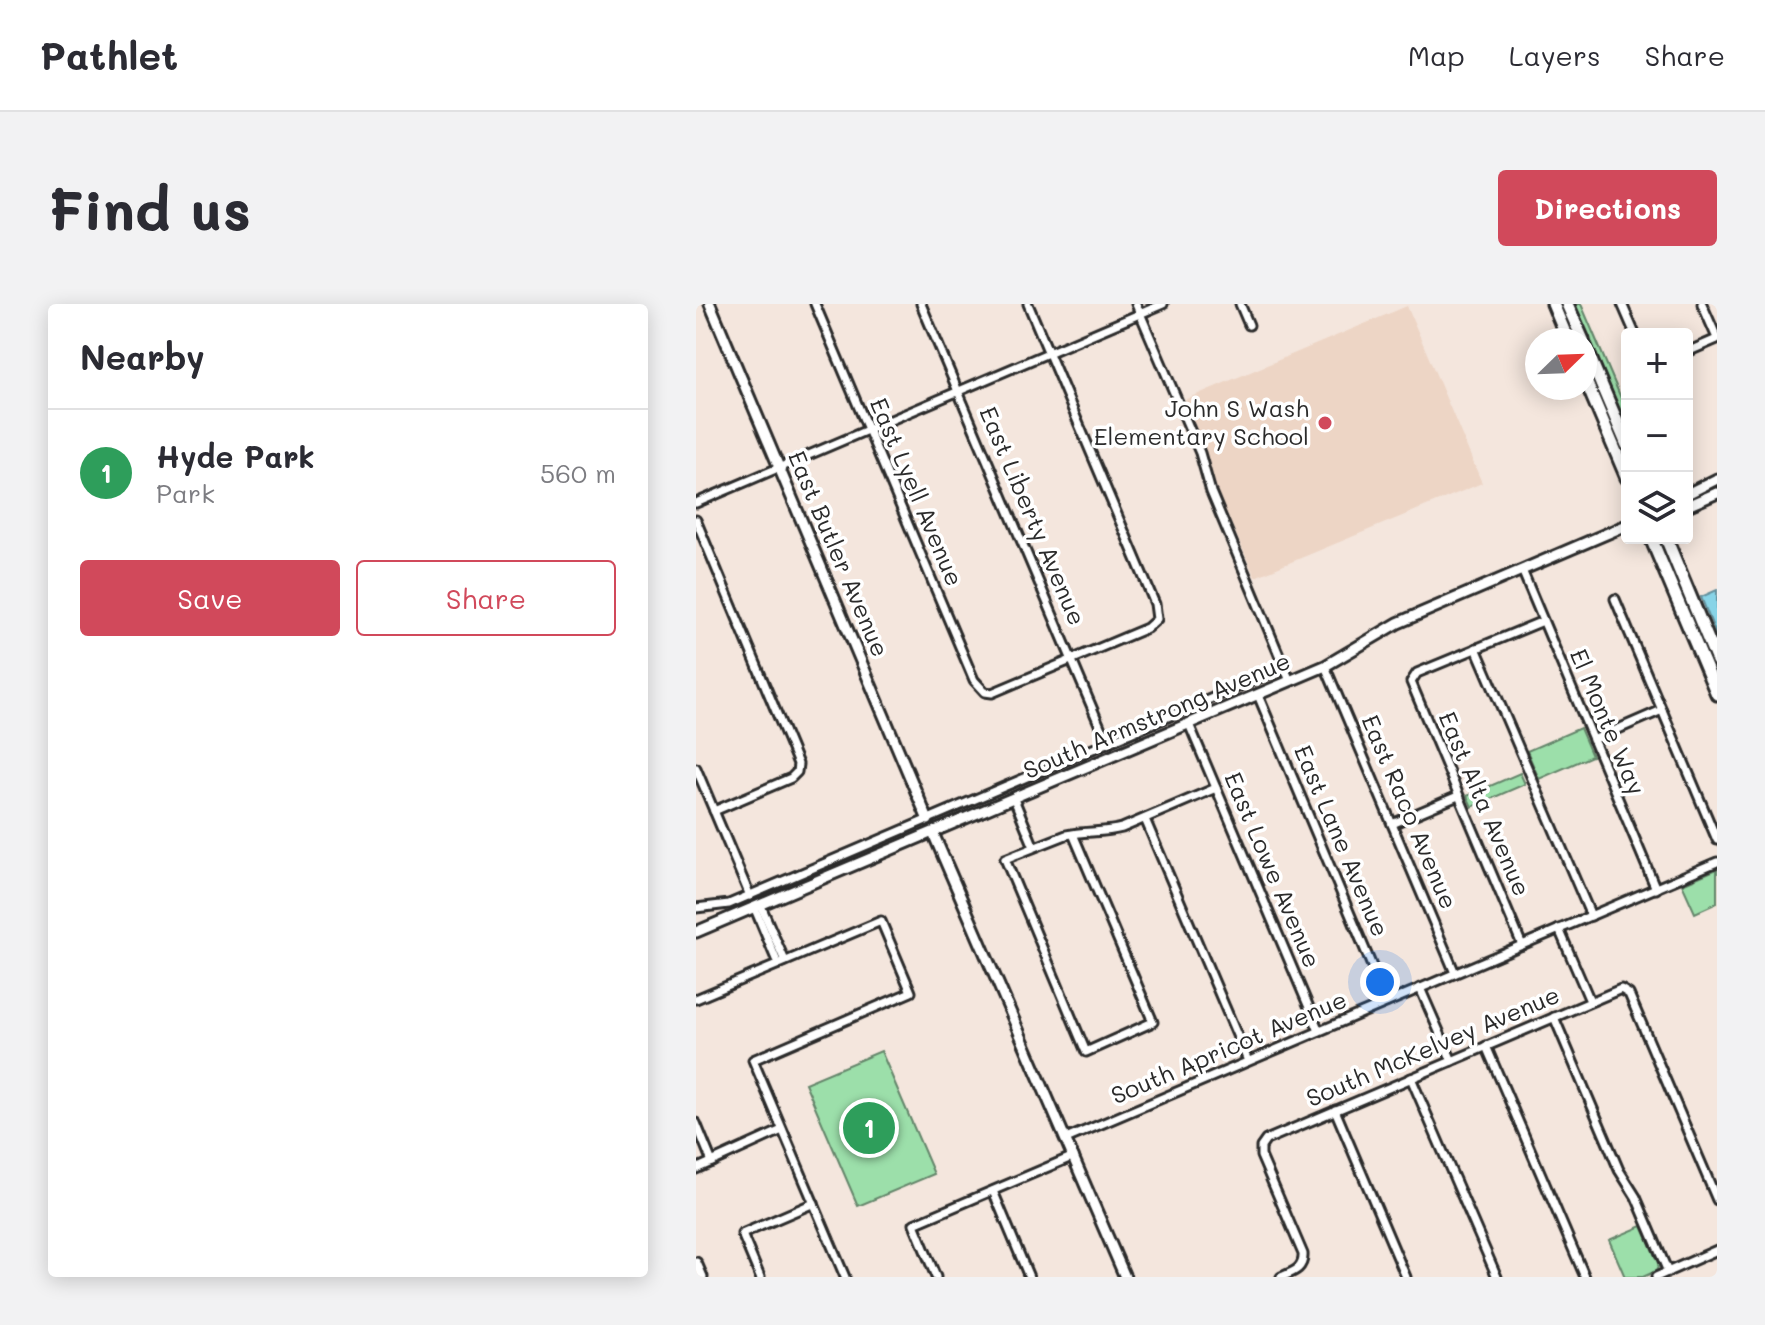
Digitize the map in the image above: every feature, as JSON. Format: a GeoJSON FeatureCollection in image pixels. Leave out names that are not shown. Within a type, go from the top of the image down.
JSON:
{"type":"FeatureCollection","features":[{"type":"Feature","properties":{"kind":"main road"},"geometry":{"type":"LineString","coordinates":[[1553,304],[1563,328]]}},
{"type":"Feature","properties":{"kind":"main road"},"geometry":{"type":"LineString","coordinates":[[1567,304],[1578,328]]}},
{"type":"Feature","properties":{"kind":"main road"},"geometry":{"type":"LineString","coordinates":[[1597,374],[1621,431]]}},
{"type":"Feature","properties":{"kind":"main road"},"geometry":{"type":"LineString","coordinates":[[1594,400],[1624,472]]}},
{"type":"Feature","properties":{"kind":"main road"},"geometry":{"type":"LineString","coordinates":[[1654,544],[1717,694]]}},
{"type":"Feature","properties":{"kind":"main road"},"geometry":{"type":"LineString","coordinates":[[1668,544],[1717,661]]}},
{"type":"Feature","properties":{"kind":"street","name":"East Butler Avenue"},"geometry":{"type":"LineString","coordinates":[[710,304],[928,820]]}},
{"type":"Feature","properties":{"kind":"street","name":"East Lyell Avenue"},"geometry":{"type":"LineString","coordinates":[[815,304],[974,680],[985,692],[999,691],[1071,660]]}},
{"type":"Feature","properties":{"kind":"street","name":"East Liberty Avenue"},"geometry":{"type":"LineString","coordinates":[[921,304],[1107,743]]}},
{"type":"Feature","properties":{"kind":"street"},"geometry":{"type":"LineString","coordinates":[[1028,304],[1155,604],[1157,619],[1147,628],[1071,660]]}},
{"type":"Feature","properties":{"kind":"street"},"geometry":{"type":"LineString","coordinates":[[1136,304],[1200,453],[1211,492],[1290,681]]}},
{"type":"Feature","properties":{"kind":"street"},"geometry":{"type":"LineString","coordinates":[[696,503],[1163,304]]}},
{"type":"Feature","properties":{"kind":"street"},"geometry":{"type":"LineString","coordinates":[[1240,304],[1249,325]]}},
{"type":"Feature","properties":{"kind":"street"},"geometry":{"type":"LineString","coordinates":[[1622,304],[1632,328]]}},
{"type":"Feature","properties":{"kind":"street"},"geometry":{"type":"LineString","coordinates":[[1693,349],[1717,339],[1702,304]]}},
{"type":"Feature","properties":{"kind":"street"},"geometry":{"type":"LineString","coordinates":[[1693,491],[1717,479]]}},
{"type":"Feature","properties":{"kind":"street"},"geometry":{"type":"LineString","coordinates":[[1693,503],[1717,493]]}},
{"type":"Feature","properties":{"kind":"street"},"geometry":{"type":"LineString","coordinates":[[696,520],[797,759],[797,772],[788,780],[714,811]]}},
{"type":"Feature","properties":{"kind":"street","name":"South Armstrong Avenue"},"geometry":{"type":"LineString","coordinates":[[696,932],[1325,666],[1398,623],[1621,528]]}},
{"type":"Feature","properties":{"kind":"street","name":"El Monte Way"},"geometry":{"type":"LineString","coordinates":[[1522,570],[1656,889]]}},
{"type":"Feature","properties":{"kind":"street"},"geometry":{"type":"LineString","coordinates":[[1615,599],[1717,840]]}},
{"type":"Feature","properties":{"kind":"street"},"geometry":{"type":"LineString","coordinates":[[1543,621],[1476,648],[1591,916]]}},
{"type":"Feature","properties":{"kind":"street","name":"East Alta Avenue"},"geometry":{"type":"LineString","coordinates":[[1476,648],[1417,673],[1412,678],[1413,687],[1522,945]]}},
{"type":"Feature","properties":{"kind":"street","name":"East Raco Avenue"},"geometry":{"type":"LineString","coordinates":[[1325,666],[1455,973]]}},
{"type":"Feature","properties":{"kind":"street","name":"South Armstrong Avenue"},"geometry":{"type":"LineString","coordinates":[[696,908],[725,905],[750,896],[1285,667]]}},
{"type":"Feature","properties":{"kind":"street","name":"East Lane Avenue"},"geometry":{"type":"LineString","coordinates":[[1258,695],[1387,1002]]}},
{"type":"Feature","properties":{"kind":"street"},"geometry":{"type":"LineString","coordinates":[[1593,740],[1662,710]]}},
{"type":"Feature","properties":{"kind":"street","name":"East Lowe Avenue"},"geometry":{"type":"LineString","coordinates":[[1189,724],[1319,1031]]}},
{"type":"Feature","properties":{"kind":"street"},"geometry":{"type":"LineString","coordinates":[[696,768],[750,896]]}},
{"type":"Feature","properties":{"kind":"street"},"geometry":{"type":"LineString","coordinates":[[1073,834],[1153,1022],[1086,1052],[1005,859],[1073,834],[1114,830],[1216,788]]}},
{"type":"Feature","properties":{"kind":"street"},"geometry":{"type":"LineString","coordinates":[[1392,824],[1458,796]]}},
{"type":"Feature","properties":{"kind":"street"},"geometry":{"type":"LineString","coordinates":[[1014,799],[1034,847]]}},
{"type":"Feature","properties":{"kind":"street"},"geometry":{"type":"LineString","coordinates":[[1145,819],[1248,1061]]}},
{"type":"Feature","properties":{"kind":"street"},"geometry":{"type":"LineString","coordinates":[[933,833],[1125,1277]]}},
{"type":"Feature","properties":{"kind":"street","name":"South Apricot Avenue"},"geometry":{"type":"LineString","coordinates":[[1066,1139],[1717,862]]}},
{"type":"Feature","properties":{"kind":"street"},"geometry":{"type":"LineString","coordinates":[[758,907],[781,963]]}},
{"type":"Feature","properties":{"kind":"street"},"geometry":{"type":"LineString","coordinates":[[696,999],[881,921],[911,992],[753,1060],[845,1277]]}},
{"type":"Feature","properties":{"kind":"street"},"geometry":{"type":"LineString","coordinates":[[1559,929],[1590,1001]]}},
{"type":"Feature","properties":{"kind":"street"},"geometry":{"type":"LineString","coordinates":[[1420,988],[1452,1061]]}},
{"type":"Feature","properties":{"kind":"street","name":"South McKelvey Avenue"},"geometry":{"type":"LineString","coordinates":[[1281,1277],[1302,1264],[1303,1254],[1261,1156],[1261,1147],[1270,1138],[1624,989],[1629,994],[1717,1200]]}},
{"type":"Feature","properties":{"kind":"street"},"geometry":{"type":"LineString","coordinates":[[1554,1017],[1619,1170],[1636,1197],[1668,1272]]}},
{"type":"Feature","properties":{"kind":"street"},"geometry":{"type":"LineString","coordinates":[[1486,1046],[1585,1277]]}},
{"type":"Feature","properties":{"kind":"street"},"geometry":{"type":"LineString","coordinates":[[1411,1078],[1497,1277]]}},
{"type":"Feature","properties":{"kind":"street"},"geometry":{"type":"LineString","coordinates":[[1335,1110],[1406,1277]]}},
{"type":"Feature","properties":{"kind":"street"},"geometry":{"type":"LineString","coordinates":[[696,1123],[712,1162]]}},
{"type":"Feature","properties":{"kind":"street"},"geometry":{"type":"LineString","coordinates":[[696,1169],[782,1130]]}},
{"type":"Feature","properties":{"kind":"street"},"geometry":{"type":"LineString","coordinates":[[936,1277],[914,1224],[1074,1156]]}},
{"type":"Feature","properties":{"kind":"street"},"geometry":{"type":"LineString","coordinates":[[993,1191],[1029,1277]]}},
{"type":"Feature","properties":{"kind":"street"},"geometry":{"type":"LineString","coordinates":[[760,1277],[742,1234],[814,1203]]}},
{"type":"Feature","properties":{"kind":"street"},"geometry":{"type":"LineString","coordinates":[[1656,1277],[1717,1250]]}},
{"type":"Feature","properties":{"kind":"street"},"geometry":{"type":"LineString","coordinates":[[696,1263],[702,1277]]}},
{"type":"Feature","properties":{"kind":"shaded area","name":"John S Wash Elementary School"},"geometry":{"type":"Polygon","coordinates":[[[1407,306],[1482,483],[1255,577],[1217,491],[1204,446],[1184,400],[1407,306]]]}},
{"type":"Feature","properties":{"kind":"green space"},"geometry":{"type":"Polygon","coordinates":[[[1575,304],[1581,304],[1591,328],[1585,328],[1575,304]]]}},
{"type":"Feature","properties":{"kind":"green space"},"geometry":{"type":"Polygon","coordinates":[[[1597,342],[1621,398],[1621,413],[1597,356],[1597,342]]]}},
{"type":"Feature","properties":{"kind":"green space"},"geometry":{"type":"Polygon","coordinates":[[[1580,728],[1592,756],[1539,779],[1527,751],[1580,728]]]}},
{"type":"Feature","properties":{"kind":"green space"},"geometry":{"type":"Polygon","coordinates":[[[1520,773],[1525,784],[1472,807],[1467,796],[1520,773]]]}},
{"type":"Feature","properties":{"kind":"green space"},"geometry":{"type":"Polygon","coordinates":[[[1717,869],[1717,903],[1695,913],[1682,884],[1717,869]]]}},
{"type":"Feature","properties":{"kind":"green space"},"geometry":{"type":"Polygon","coordinates":[[[881,1051],[934,1174],[858,1206],[805,1083],[881,1051]]]}},
{"type":"Feature","properties":{"kind":"green space"},"geometry":{"type":"Polygon","coordinates":[[[1642,1226],[1659,1265],[1656,1271],[1643,1277],[1625,1277],[1609,1240],[1642,1226]]]}},
{"type":"Feature","properties":{"kind":"water"},"geometry":{"type":"Polygon","coordinates":[[[1717,590],[1717,637],[1701,597],[1717,590]]]}},
{"type":"Feature","properties":{"kind":"place","name":"John S Wash Elementary School"},"geometry":{"type":"Point","coordinates":[1325,423]}},
{"type":"Feature","properties":{"kind":"place","name":"Hyde Park"},"geometry":{"type":"Point","coordinates":[869,1128]}}]}
